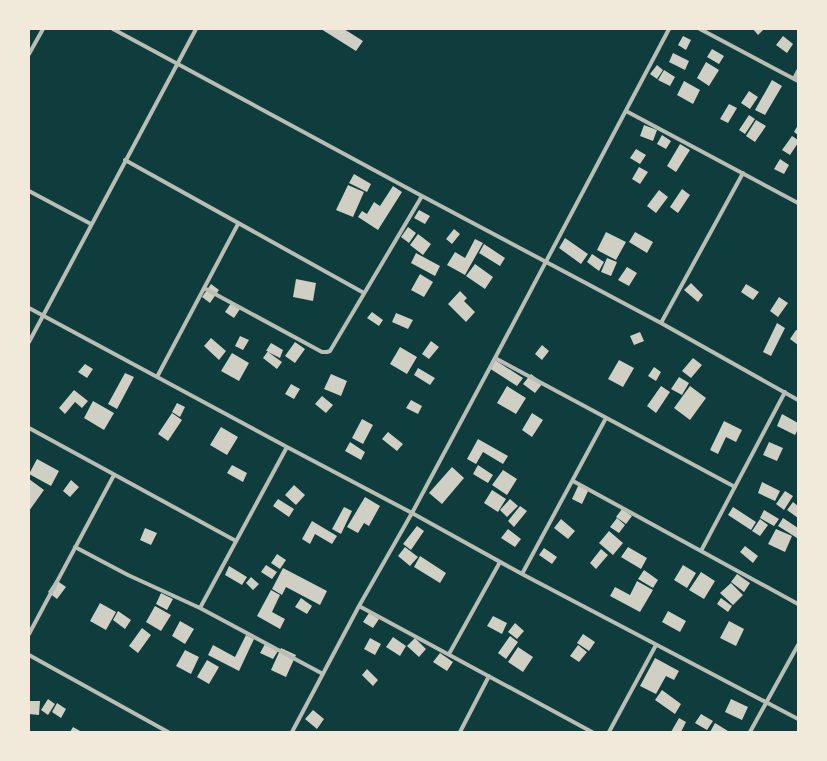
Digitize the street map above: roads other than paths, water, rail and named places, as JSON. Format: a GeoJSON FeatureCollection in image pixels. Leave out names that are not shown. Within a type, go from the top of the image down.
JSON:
{"type":"FeatureCollection","features":[{"type":"Feature","properties":{"kind":"street"},"geometry":{"type":"LineString","coordinates":[[29,54],[43,29]]}},
{"type":"Feature","properties":{"kind":"street"},"geometry":{"type":"LineString","coordinates":[[113,29],[661,323],[798,400]]}},
{"type":"Feature","properties":{"kind":"street"},"geometry":{"type":"LineString","coordinates":[[29,342],[196,29]]}},
{"type":"Feature","properties":{"kind":"street"},"geometry":{"type":"LineString","coordinates":[[292,732],[359,606],[412,513],[496,358],[669,29]]}},
{"type":"Feature","properties":{"kind":"street"},"geometry":{"type":"LineString","coordinates":[[700,29],[796,80],[798,71]]}},
{"type":"Feature","properties":{"kind":"street"},"geometry":{"type":"LineString","coordinates":[[626,111],[798,203]]}},
{"type":"Feature","properties":{"kind":"street"},"geometry":{"type":"LineString","coordinates":[[125,160],[364,293]]}},
{"type":"Feature","properties":{"kind":"street"},"geometry":{"type":"LineString","coordinates":[[661,323],[743,173]]}},
{"type":"Feature","properties":{"kind":"street"},"geometry":{"type":"LineString","coordinates":[[29,191],[91,224]]}},
{"type":"Feature","properties":{"kind":"street"},"geometry":{"type":"LineString","coordinates":[[204,288],[322,352],[330,351],[422,196]]}},
{"type":"Feature","properties":{"kind":"street"},"geometry":{"type":"LineString","coordinates":[[157,377],[238,224]]}},
{"type":"Feature","properties":{"kind":"street"},"geometry":{"type":"LineString","coordinates":[[29,308],[412,513],[522,574],[798,719]]}},
{"type":"Feature","properties":{"kind":"street"},"geometry":{"type":"LineString","coordinates":[[496,358],[736,487]]}},
{"type":"Feature","properties":{"kind":"street"},"geometry":{"type":"LineString","coordinates":[[701,551],[785,392]]}},
{"type":"Feature","properties":{"kind":"street"},"geometry":{"type":"LineString","coordinates":[[522,574],[606,418]]}},
{"type":"Feature","properties":{"kind":"street"},"geometry":{"type":"LineString","coordinates":[[29,428],[236,541]]}},
{"type":"Feature","properties":{"kind":"street"},"geometry":{"type":"LineString","coordinates":[[200,608],[287,447]]}},
{"type":"Feature","properties":{"kind":"street"},"geometry":{"type":"LineString","coordinates":[[29,634],[114,475]]}},
{"type":"Feature","properties":{"kind":"street"},"geometry":{"type":"LineString","coordinates":[[573,481],[798,604]]}},
{"type":"Feature","properties":{"kind":"street"},"geometry":{"type":"LineString","coordinates":[[75,547],[128,575],[200,608],[323,674]]}},
{"type":"Feature","properties":{"kind":"street"},"geometry":{"type":"LineString","coordinates":[[449,654],[500,562]]}},
{"type":"Feature","properties":{"kind":"street"},"geometry":{"type":"LineString","coordinates":[[359,606],[592,732]]}},
{"type":"Feature","properties":{"kind":"street"},"geometry":{"type":"LineString","coordinates":[[609,732],[656,645]]}},
{"type":"Feature","properties":{"kind":"street"},"geometry":{"type":"LineString","coordinates":[[750,732],[798,645]]}},
{"type":"Feature","properties":{"kind":"street"},"geometry":{"type":"LineString","coordinates":[[29,655],[168,732]]}},
{"type":"Feature","properties":{"kind":"street"},"geometry":{"type":"LineString","coordinates":[[460,732],[489,676]]}}]}
